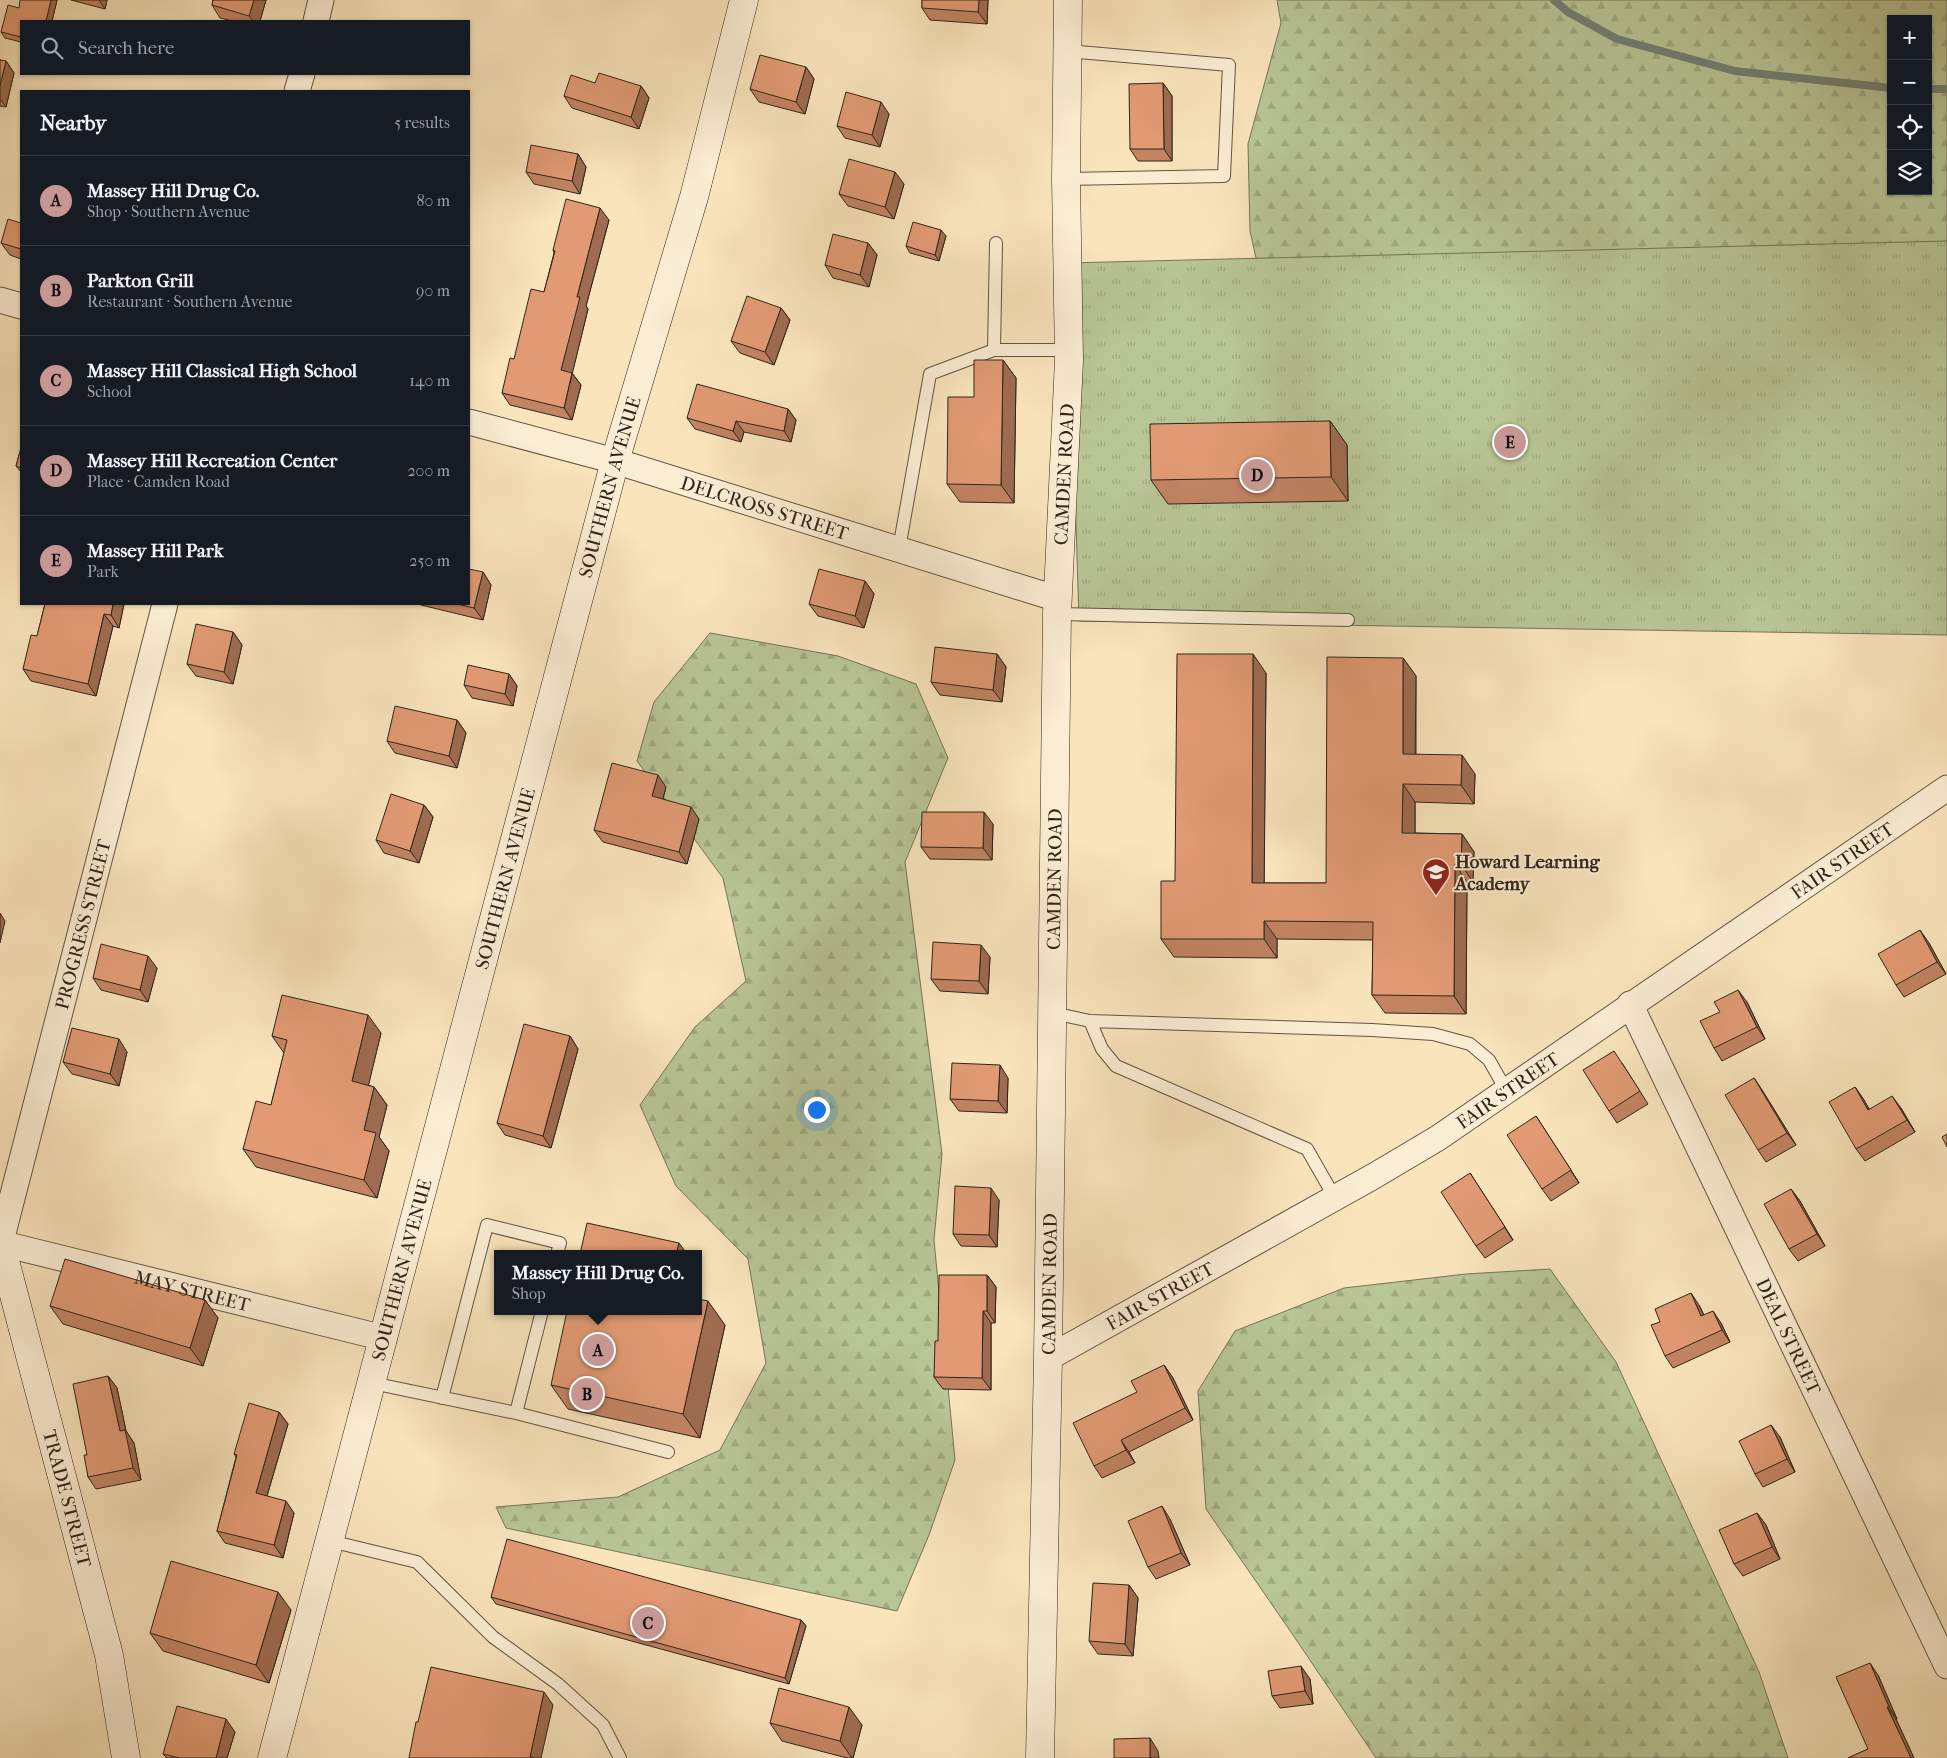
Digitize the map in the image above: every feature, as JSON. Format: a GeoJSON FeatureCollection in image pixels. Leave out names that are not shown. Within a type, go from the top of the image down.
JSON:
{"type":"FeatureCollection","features":[{"type":"Feature","properties":{"kind":"street"},"geometry":{"type":"LineString","coordinates":[[316,20],[321,0]]}},
{"type":"Feature","properties":{"kind":"street","name":"SOUTHERN AVENUE"},"geometry":{"type":"LineString","coordinates":[[272,1758],[615,461],[694,197],[744,0]]}},
{"type":"Feature","properties":{"kind":"street","name":"CAMDEN ROAD"},"geometry":{"type":"LineString","coordinates":[[1040,1758],[1048,1358],[1058,606],[1068,350],[1066,179],[1068,0]]}},
{"type":"Feature","properties":{"kind":"street"},"geometry":{"type":"LineString","coordinates":[[298,90],[302,75]]}},
{"type":"Feature","properties":{"kind":"street"},"geometry":{"type":"LineString","coordinates":[[0,300],[20,306]]}},
{"type":"Feature","properties":{"kind":"street","name":"DELCROSS STREET"},"geometry":{"type":"LineString","coordinates":[[470,422],[615,461],[900,549],[1058,606]]}},
{"type":"Feature","properties":{"kind":"street","name":"PROGRESS STREET"},"geometry":{"type":"LineString","coordinates":[[0,1243],[165,605]]}},
{"type":"Feature","properties":{"kind":"street","name":"FAIR STREET"},"geometry":{"type":"LineString","coordinates":[[1048,1358],[1438,1138],[1630,1004],[1946,792]]}},
{"type":"Feature","properties":{"kind":"street","name":"DEAL STREET"},"geometry":{"type":"LineString","coordinates":[[1630,1004],[1947,1666]]}},
{"type":"Feature","properties":{"kind":"street","name":"MAY STREET"},"geometry":{"type":"LineString","coordinates":[[0,1243],[384,1338]]}},
{"type":"Feature","properties":{"kind":"street","name":"TRADE STREET"},"geometry":{"type":"LineString","coordinates":[[0,1243],[108,1655],[126,1758]]}},
{"type":"Feature","properties":{"kind":"lane"},"geometry":{"type":"LineString","coordinates":[[1066,179],[1224,176],[1228,65],[1067,51]]}},
{"type":"Feature","properties":{"kind":"lane"},"geometry":{"type":"LineString","coordinates":[[994,350],[996,243]]}},
{"type":"Feature","properties":{"kind":"lane"},"geometry":{"type":"LineString","coordinates":[[900,549],[930,374],[994,350],[1068,350]]}},
{"type":"Feature","properties":{"kind":"lane"},"geometry":{"type":"LineString","coordinates":[[1058,606],[1348,620]]}},
{"type":"Feature","properties":{"kind":"lane"},"geometry":{"type":"LineString","coordinates":[[1053,1013],[1090,1021],[1372,1030],[1433,1034],[1470,1044],[1489,1060],[1506,1090]]}},
{"type":"Feature","properties":{"kind":"lane"},"geometry":{"type":"LineString","coordinates":[[1090,1021],[1102,1049],[1116,1066],[1307,1149],[1334,1198]]}},
{"type":"Feature","properties":{"kind":"lane"},"geometry":{"type":"LineString","coordinates":[[442,1398],[487,1225],[560,1243],[558,1250]]}},
{"type":"Feature","properties":{"kind":"lane"},"geometry":{"type":"LineString","coordinates":[[516,1414],[541,1315]]}},
{"type":"Feature","properties":{"kind":"lane"},"geometry":{"type":"LineString","coordinates":[[372,1383],[516,1414],[668,1452]]}},
{"type":"Feature","properties":{"kind":"lane"},"geometry":{"type":"LineString","coordinates":[[330,1541],[417,1562],[493,1637],[558,1684],[603,1725],[620,1758]]}},
{"type":"Feature","properties":{"kind":"green space"},"geometry":{"type":"Polygon","coordinates":[[[1277,0],[1947,0],[1947,244],[1384,294],[1256,258],[1250,231],[1248,144],[1281,23],[1277,0]]]}},
{"type":"Feature","properties":{"kind":"green space"},"geometry":{"type":"Polygon","coordinates":[[[1947,241],[1947,635],[1079,621],[1068,263],[1947,241]]]}},
{"type":"Feature","properties":{"kind":"green space"},"geometry":{"type":"Polygon","coordinates":[[[710,633],[838,656],[916,684],[948,758],[905,862],[942,1154],[934,1240],[955,1460],[929,1535],[897,1611],[506,1528],[496,1507],[618,1497],[720,1450],[766,1363],[748,1259],[676,1186],[640,1105],[695,1027],[746,981],[723,878],[637,761],[654,702],[710,633]]]}},
{"type":"Feature","properties":{"kind":"green space"},"geometry":{"type":"Polygon","coordinates":[[[1550,1269],[1616,1362],[1759,1672],[1788,1758],[1376,1758],[1206,1509],[1198,1391],[1235,1331],[1344,1288],[1466,1274],[1550,1269]]]}},
{"type":"Feature","properties":{"kind":"building"},"geometry":{"type":"Polygon","coordinates":[[[20,0],[51,0],[46,20],[20,20],[20,37],[1,32],[8,5],[19,8],[20,0]]]}},
{"type":"Feature","properties":{"kind":"building"},"geometry":{"type":"Polygon","coordinates":[[[213,0],[254,0],[249,16],[212,5],[213,0]]]}},
{"type":"Feature","properties":{"kind":"building"},"geometry":{"type":"Polygon","coordinates":[[[922,0],[979,0],[978,12],[922,8],[922,0]]]}},
{"type":"Feature","properties":{"kind":"building"},"geometry":{"type":"Polygon","coordinates":[[[760,55],[806,67],[796,102],[750,89],[760,55]]]}},
{"type":"Feature","properties":{"kind":"building"},"geometry":{"type":"Polygon","coordinates":[[[0,60],[6,61],[0,85],[0,60]]]}},
{"type":"Feature","properties":{"kind":"building"},"geometry":{"type":"Polygon","coordinates":[[[599,73],[641,86],[631,117],[564,96],[571,75],[595,83],[599,73]]]}},
{"type":"Feature","properties":{"kind":"building"},"geometry":{"type":"Polygon","coordinates":[[[1163,83],[1164,149],[1130,149],[1129,84],[1163,83]]]}},
{"type":"Feature","properties":{"kind":"building"},"geometry":{"type":"Polygon","coordinates":[[[846,92],[881,102],[872,135],[837,126],[846,92]]]}},
{"type":"Feature","properties":{"kind":"building"},"geometry":{"type":"Polygon","coordinates":[[[531,145],[578,154],[572,181],[526,172],[531,145]]]}},
{"type":"Feature","properties":{"kind":"building"},"geometry":{"type":"Polygon","coordinates":[[[849,159],[895,172],[885,207],[839,194],[849,159]]]}},
{"type":"Feature","properties":{"kind":"building"},"geometry":{"type":"Polygon","coordinates":[[[566,199],[600,208],[577,297],[580,297],[561,370],[572,373],[564,408],[502,393],[510,358],[514,359],[531,289],[544,292],[566,199]]]}},
{"type":"Feature","properties":{"kind":"building"},"geometry":{"type":"Polygon","coordinates":[[[8,219],[20,223],[20,249],[1,243],[8,219]]]}},
{"type":"Feature","properties":{"kind":"building"},"geometry":{"type":"Polygon","coordinates":[[[913,222],[941,230],[935,255],[906,246],[913,222]]]}},
{"type":"Feature","properties":{"kind":"building"},"geometry":{"type":"Polygon","coordinates":[[[833,234],[868,243],[860,275],[825,265],[833,234]]]}},
{"type":"Feature","properties":{"kind":"building"},"geometry":{"type":"Polygon","coordinates":[[[747,296],[781,308],[765,352],[731,341],[747,296]]]}},
{"type":"Feature","properties":{"kind":"building"},"geometry":{"type":"Polygon","coordinates":[[[974,360],[1003,360],[1001,485],[947,484],[948,397],[974,397],[974,360]]]}},
{"type":"Feature","properties":{"kind":"building"},"geometry":{"type":"Polygon","coordinates":[[[697,384],[788,409],[784,431],[736,421],[733,431],[687,418],[697,384]]]}},
{"type":"Feature","properties":{"kind":"building"},"geometry":{"type":"Polygon","coordinates":[[[1330,421],[1331,477],[1151,480],[1150,424],[1330,421]]]}},
{"type":"Feature","properties":{"kind":"building"},"geometry":{"type":"Polygon","coordinates":[[[20,452],[20,468],[16,466],[20,452]]]}},
{"type":"Feature","properties":{"kind":"building"},"geometry":{"type":"Polygon","coordinates":[[[470,569],[483,572],[474,608],[461,605],[470,605],[470,569]]]}},
{"type":"Feature","properties":{"kind":"building"},"geometry":{"type":"Polygon","coordinates":[[[819,569],[865,581],[855,616],[809,604],[819,569]]]}},
{"type":"Feature","properties":{"kind":"building"},"geometry":{"type":"Polygon","coordinates":[[[45,605],[113,605],[111,615],[104,614],[88,684],[23,669],[31,635],[37,636],[45,605]]]}},
{"type":"Feature","properties":{"kind":"building"},"geometry":{"type":"Polygon","coordinates":[[[196,624],[233,632],[224,672],[187,664],[196,624]]]}},
{"type":"Feature","properties":{"kind":"building"},"geometry":{"type":"Polygon","coordinates":[[[935,647],[997,654],[993,690],[931,682],[935,647]]]}},
{"type":"Feature","properties":{"kind":"building"},"geometry":{"type":"Polygon","coordinates":[[[1177,654],[1253,654],[1252,883],[1326,883],[1327,657],[1403,658],[1403,754],[1462,755],[1461,785],[1403,784],[1402,833],[1462,834],[1461,864],[1455,864],[1454,996],[1372,995],[1373,922],[1264,921],[1264,939],[1161,939],[1161,881],[1175,881],[1177,654]]]}},
{"type":"Feature","properties":{"kind":"building"},"geometry":{"type":"Polygon","coordinates":[[[468,665],[509,674],[505,694],[464,685],[468,665]]]}},
{"type":"Feature","properties":{"kind":"building"},"geometry":{"type":"Polygon","coordinates":[[[395,706],[457,720],[449,756],[387,741],[395,706]]]}},
{"type":"Feature","properties":{"kind":"building"},"geometry":{"type":"Polygon","coordinates":[[[612,763],[658,775],[652,796],[691,807],[679,852],[594,830],[612,763]]]}},
{"type":"Feature","properties":{"kind":"building"},"geometry":{"type":"Polygon","coordinates":[[[391,794],[424,805],[410,851],[376,840],[391,794]]]}},
{"type":"Feature","properties":{"kind":"building"},"geometry":{"type":"Polygon","coordinates":[[[922,812],[984,812],[983,848],[921,847],[922,812]]]}},
{"type":"Feature","properties":{"kind":"building"},"geometry":{"type":"Polygon","coordinates":[[[1920,930],[1937,962],[1896,985],[1878,954],[1920,930]]]}},
{"type":"Feature","properties":{"kind":"building"},"geometry":{"type":"Polygon","coordinates":[[[933,942],[981,945],[979,981],[931,979],[933,942]]]}},
{"type":"Feature","properties":{"kind":"building"},"geometry":{"type":"Polygon","coordinates":[[[101,944],[148,956],[140,990],[93,978],[101,944]]]}},
{"type":"Feature","properties":{"kind":"building"},"geometry":{"type":"Polygon","coordinates":[[[1738,990],[1757,1027],[1714,1048],[1700,1021],[1720,1012],[1714,1002],[1738,990]]]}},
{"type":"Feature","properties":{"kind":"building"},"geometry":{"type":"Polygon","coordinates":[[[282,995],[368,1015],[352,1081],[374,1087],[364,1130],[376,1133],[364,1180],[243,1149],[256,1101],[271,1105],[287,1040],[272,1036],[282,995]]]}},
{"type":"Feature","properties":{"kind":"building"},"geometry":{"type":"Polygon","coordinates":[[[524,1024],[570,1036],[543,1136],[497,1123],[524,1024]]]}},
{"type":"Feature","properties":{"kind":"building"},"geometry":{"type":"Polygon","coordinates":[[[72,1028],[119,1039],[110,1074],[63,1062],[72,1028]]]}},
{"type":"Feature","properties":{"kind":"building"},"geometry":{"type":"Polygon","coordinates":[[[1614,1051],[1640,1091],[1609,1111],[1583,1070],[1614,1051]]]}},
{"type":"Feature","properties":{"kind":"building"},"geometry":{"type":"Polygon","coordinates":[[[952,1063],[1000,1065],[998,1101],[950,1099],[952,1063]]]}},
{"type":"Feature","properties":{"kind":"building"},"geometry":{"type":"Polygon","coordinates":[[[1754,1078],[1787,1133],[1758,1150],[1725,1095],[1754,1078]]]}},
{"type":"Feature","properties":{"kind":"building"},"geometry":{"type":"Polygon","coordinates":[[[1855,1087],[1868,1110],[1892,1096],[1907,1120],[1856,1149],[1829,1102],[1855,1087]]]}},
{"type":"Feature","properties":{"kind":"building"},"geometry":{"type":"Polygon","coordinates":[[[1536,1116],[1571,1170],[1542,1189],[1507,1135],[1536,1116]]]}},
{"type":"Feature","properties":{"kind":"building"},"geometry":{"type":"Polygon","coordinates":[[[1947,1134],[1947,1147],[1942,1137],[1947,1134]]]}},
{"type":"Feature","properties":{"kind":"building"},"geometry":{"type":"Polygon","coordinates":[[[1470,1173],[1505,1227],[1476,1246],[1441,1192],[1470,1173]]]}},
{"type":"Feature","properties":{"kind":"building"},"geometry":{"type":"Polygon","coordinates":[[[955,1186],[991,1188],[989,1235],[953,1234],[955,1186]]]}},
{"type":"Feature","properties":{"kind":"building"},"geometry":{"type":"Polygon","coordinates":[[[1791,1189],[1817,1234],[1789,1249],[1764,1204],[1791,1189]]]}},
{"type":"Feature","properties":{"kind":"building"},"geometry":{"type":"Polygon","coordinates":[[[587,1223],[679,1243],[677,1250],[581,1250],[587,1223]]]}},
{"type":"Feature","properties":{"kind":"building"},"geometry":{"type":"Polygon","coordinates":[[[65,1259],[205,1300],[190,1348],[50,1306],[65,1259]]]}},
{"type":"Feature","properties":{"kind":"building"},"geometry":{"type":"Polygon","coordinates":[[[939,1275],[987,1275],[987,1311],[983,1311],[982,1378],[934,1377],[935,1341],[938,1341],[939,1275]]]}},
{"type":"Feature","properties":{"kind":"building"},"geometry":{"type":"Polygon","coordinates":[[[1691,1293],[1701,1316],[1713,1311],[1722,1330],[1665,1356],[1651,1325],[1660,1322],[1655,1309],[1691,1293]]]}},
{"type":"Feature","properties":{"kind":"building"},"geometry":{"type":"Polygon","coordinates":[[[702,1300],[708,1301],[683,1414],[551,1385],[566,1315],[702,1315],[702,1300]]]}},
{"type":"Feature","properties":{"kind":"building"},"geometry":{"type":"Polygon","coordinates":[[[1164,1365],[1185,1408],[1121,1440],[1126,1450],[1094,1466],[1073,1423],[1137,1392],[1131,1381],[1164,1365]]]}},
{"type":"Feature","properties":{"kind":"building"},"geometry":{"type":"Polygon","coordinates":[[[108,1376],[120,1431],[125,1430],[133,1468],[88,1477],[84,1455],[87,1455],[73,1384],[108,1376]]]}},
{"type":"Feature","properties":{"kind":"building"},"geometry":{"type":"Polygon","coordinates":[[[249,1403],[279,1412],[256,1493],[286,1501],[274,1545],[217,1531],[237,1455],[234,1454],[249,1403]]]}},
{"type":"Feature","properties":{"kind":"building"},"geometry":{"type":"Polygon","coordinates":[[[1771,1425],[1787,1459],[1755,1474],[1739,1441],[1771,1425]]]}},
{"type":"Feature","properties":{"kind":"building"},"geometry":{"type":"Polygon","coordinates":[[[1162,1506],[1181,1553],[1148,1567],[1128,1521],[1162,1506]]]}},
{"type":"Feature","properties":{"kind":"building"},"geometry":{"type":"Polygon","coordinates":[[[1757,1513],[1772,1547],[1734,1564],[1719,1530],[1757,1513]]]}},
{"type":"Feature","properties":{"kind":"building"},"geometry":{"type":"Polygon","coordinates":[[[507,1539],[801,1620],[785,1678],[491,1597],[507,1539]]]}},
{"type":"Feature","properties":{"kind":"building"},"geometry":{"type":"Polygon","coordinates":[[[171,1561],[278,1592],[256,1665],[150,1633],[171,1561]]]}},
{"type":"Feature","properties":{"kind":"building"},"geometry":{"type":"Polygon","coordinates":[[[1093,1583],[1129,1585],[1125,1644],[1089,1641],[1093,1583]]]}},
{"type":"Feature","properties":{"kind":"building"},"geometry":{"type":"Polygon","coordinates":[[[1870,1663],[1889,1707],[1887,1707],[1911,1758],[1848,1758],[1868,1749],[1836,1677],[1870,1663]]]}},
{"type":"Feature","properties":{"kind":"building"},"geometry":{"type":"Polygon","coordinates":[[[1301,1666],[1305,1691],[1272,1696],[1268,1671],[1301,1666]]]}},
{"type":"Feature","properties":{"kind":"building"},"geometry":{"type":"Polygon","coordinates":[[[431,1667],[544,1692],[530,1757],[534,1758],[409,1758],[416,1722],[418,1722],[431,1667]]]}},
{"type":"Feature","properties":{"kind":"building"},"geometry":{"type":"Polygon","coordinates":[[[779,1688],[849,1707],[840,1741],[770,1723],[779,1688]]]}},
{"type":"Feature","properties":{"kind":"building"},"geometry":{"type":"Polygon","coordinates":[[[177,1706],[226,1719],[216,1758],[180,1758],[163,1754],[177,1706]]]}},
{"type":"Feature","properties":{"kind":"building"},"geometry":{"type":"Polygon","coordinates":[[[1150,1738],[1150,1758],[1114,1758],[1114,1739],[1150,1738]]]}},
{"type":"Feature","properties":{"kind":"waterway"},"geometry":{"type":"LineString","coordinates":[[1554,0],[1568,12],[1617,39],[1735,71],[1887,88]]}},
{"type":"Feature","properties":{"kind":"waterway"},"geometry":{"type":"LineString","coordinates":[[1932,89],[1947,89]]}},
{"type":"Feature","properties":{"kind":"place","name":"Massey Hill Park"},"geometry":{"type":"Point","coordinates":[1510,442]}},
{"type":"Feature","properties":{"kind":"place","name":"Massey Hill Recreation Center"},"geometry":{"type":"Point","coordinates":[1257,475]}},
{"type":"Feature","properties":{"kind":"place","name":"Howard Learning Academy"},"geometry":{"type":"Point","coordinates":[1436,896]}},
{"type":"Feature","properties":{"kind":"place","name":"Massey Hill Drug Co."},"geometry":{"type":"Point","coordinates":[598,1350]}},
{"type":"Feature","properties":{"kind":"place","name":"Parkton Grill"},"geometry":{"type":"Point","coordinates":[587,1394]}},
{"type":"Feature","properties":{"kind":"place","name":"Massey Hill Classical High School"},"geometry":{"type":"Point","coordinates":[648,1623]}}]}
